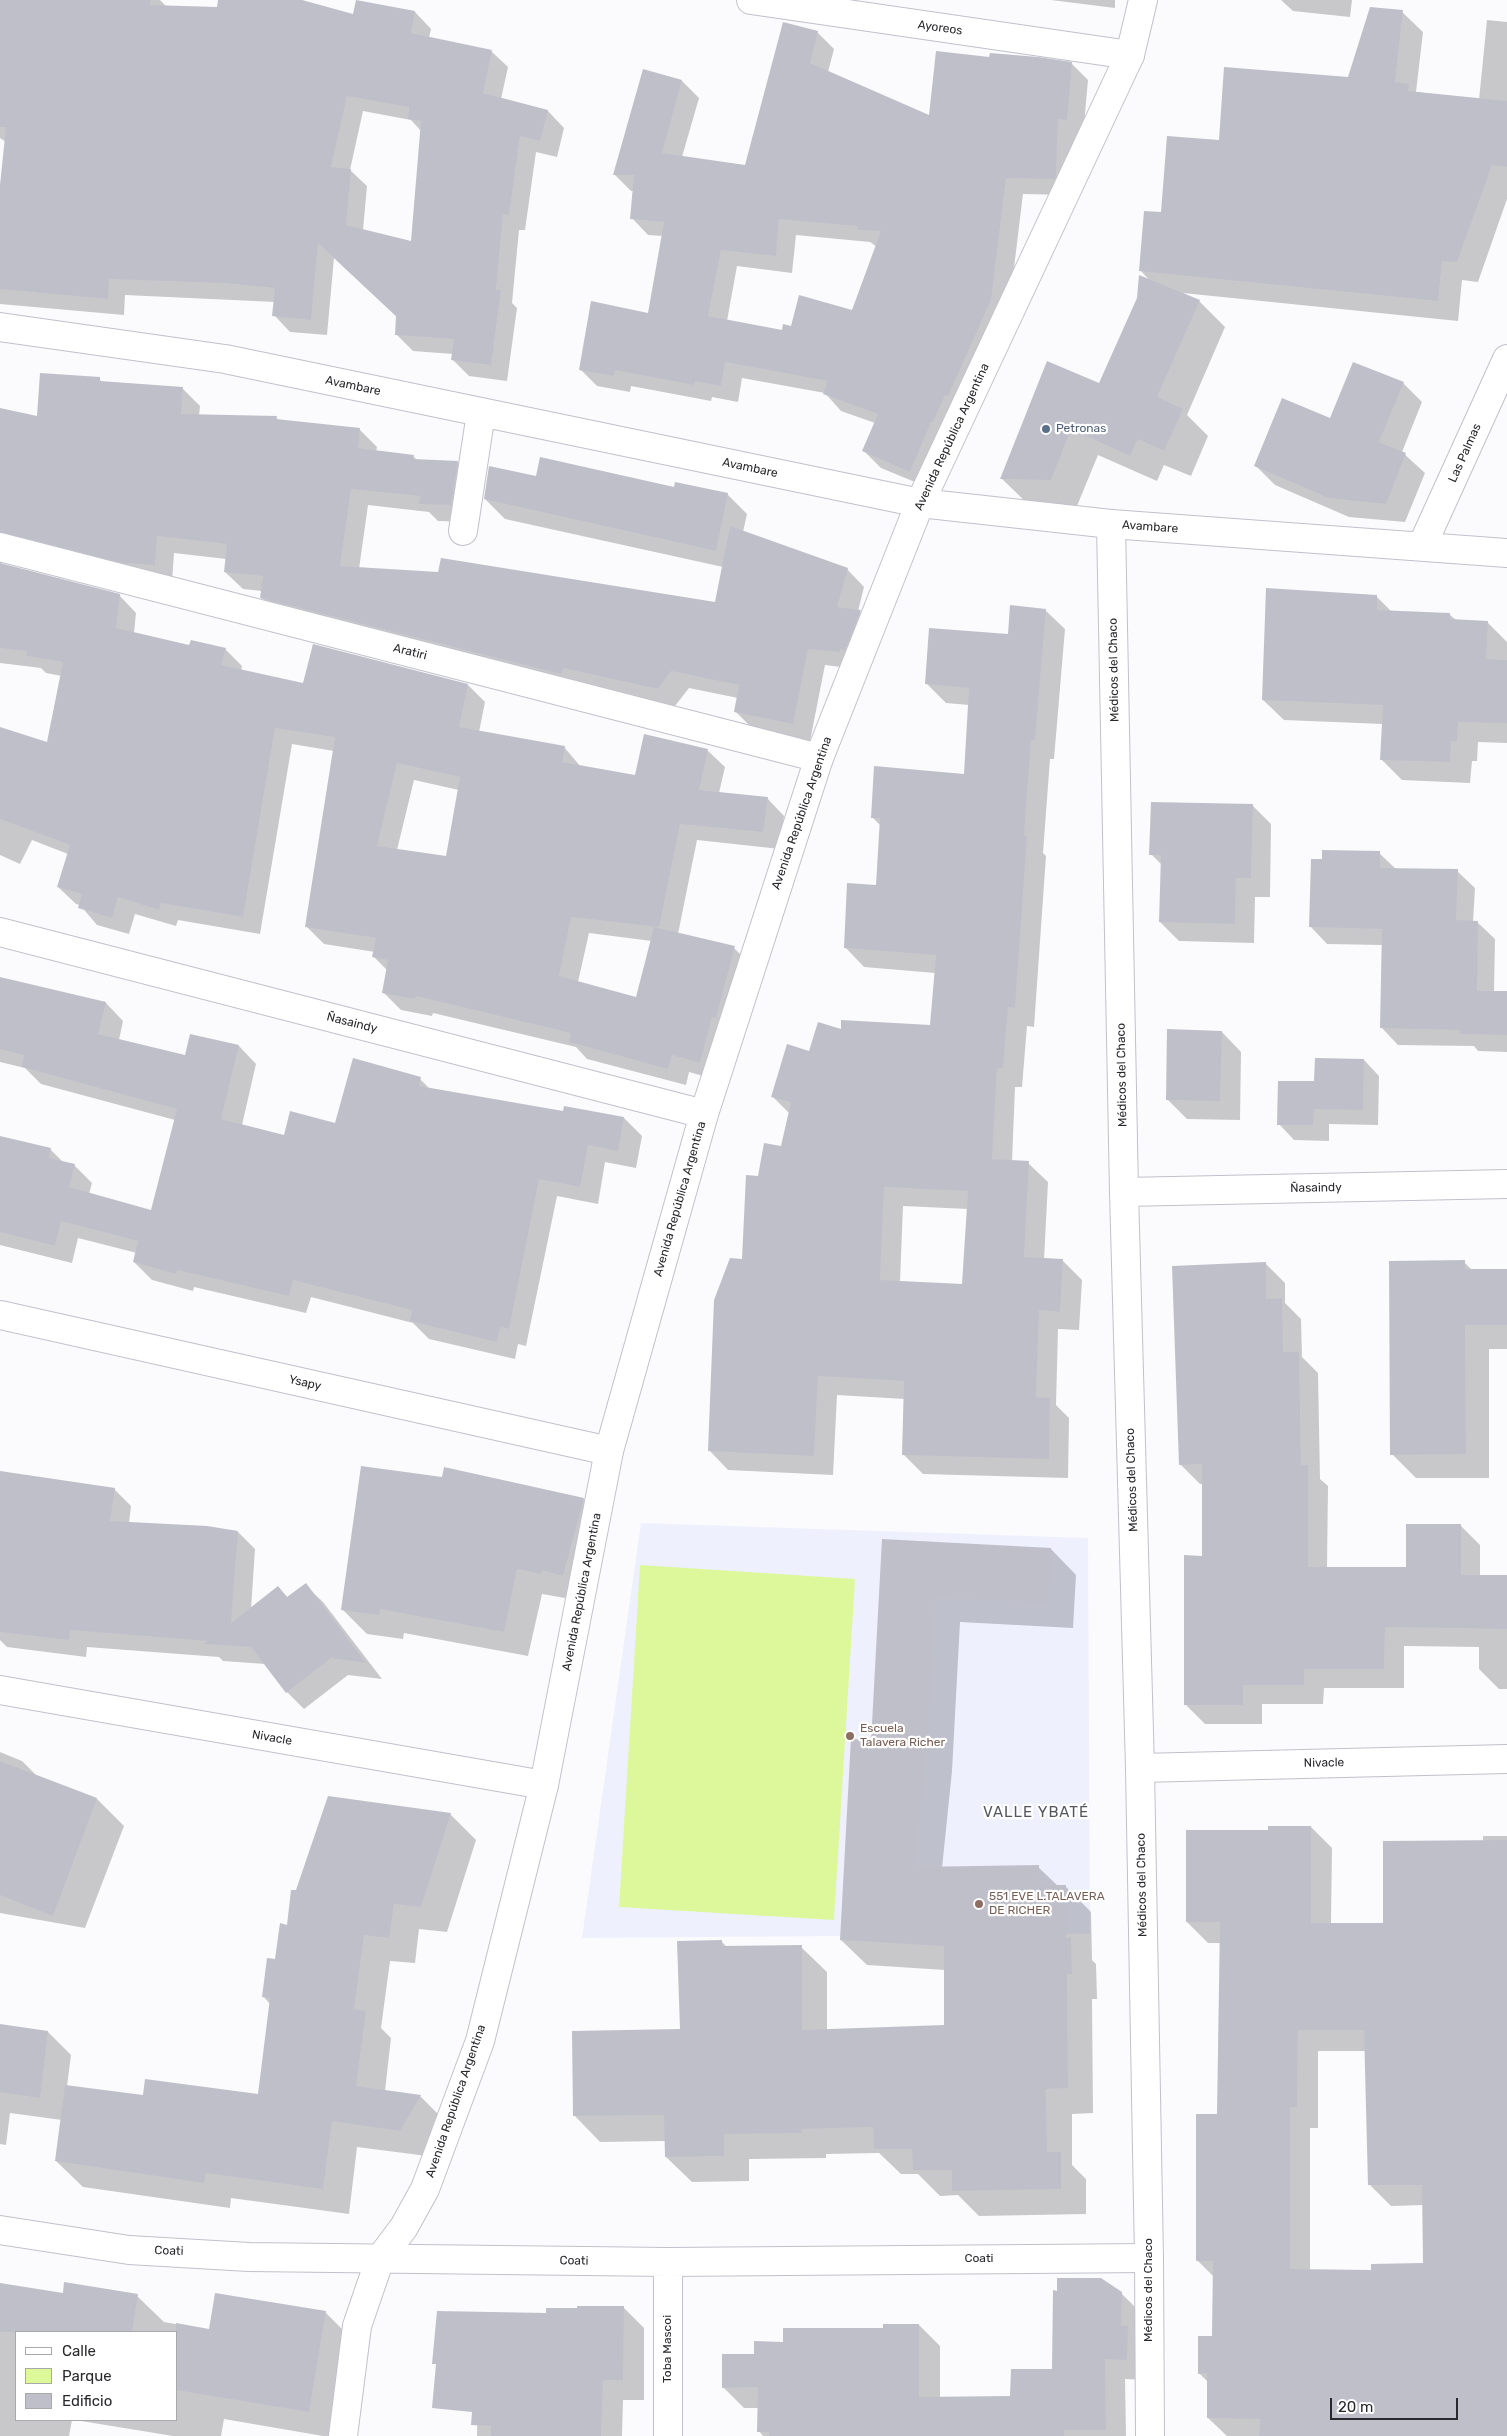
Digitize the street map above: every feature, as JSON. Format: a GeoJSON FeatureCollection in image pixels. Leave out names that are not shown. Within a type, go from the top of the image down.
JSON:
{"type":"FeatureCollection","features":[{"type":"Feature","properties":{"kind":"street","name":"Ayoreos"},"geometry":{"type":"LineString","coordinates":[[751,0],[1130,55]]}},
{"type":"Feature","properties":{"kind":"street","name":"Avenida República Argentina"},"geometry":{"type":"LineString","coordinates":[[343,2436],[357,2326],[380,2259],[404,2227],[425,2189],[480,2041],[544,1785],[609,1451],[704,1114],[819,758],[920,503],[1130,55],[1143,0]]}},
{"type":"Feature","properties":{"kind":"street","name":"Avambare"},"geometry":{"type":"LineString","coordinates":[[0,327],[225,359],[920,503],[1111,524],[1507,553]]}},
{"type":"Feature","properties":{"kind":"street","name":"Las Palmas"},"geometry":{"type":"LineString","coordinates":[[1422,546],[1507,359]]}},
{"type":"Feature","properties":{"kind":"street"},"geometry":{"type":"LineString","coordinates":[[463,531],[482,413]]}},
{"type":"Feature","properties":{"kind":"street","name":"Médicos del Chaco"},"geometry":{"type":"LineString","coordinates":[[1111,524],[1124,1192],[1140,1768],[1149,2258],[1150,2436]]}},
{"type":"Feature","properties":{"kind":"street","name":"Aratiri"},"geometry":{"type":"LineString","coordinates":[[0,547],[819,758]]}},
{"type":"Feature","properties":{"kind":"street","name":"Ñasaindy"},"geometry":{"type":"LineString","coordinates":[[0,932],[704,1114]]}},
{"type":"Feature","properties":{"kind":"street","name":"Ñasaindy"},"geometry":{"type":"LineString","coordinates":[[1124,1192],[1507,1184]]}},
{"type":"Feature","properties":{"kind":"street","name":"Ysapy"},"geometry":{"type":"LineString","coordinates":[[0,1315],[609,1451]]}},
{"type":"Feature","properties":{"kind":"street","name":"Nivacle"},"geometry":{"type":"LineString","coordinates":[[0,1690],[544,1785]]}},
{"type":"Feature","properties":{"kind":"street","name":"Nivacle"},"geometry":{"type":"LineString","coordinates":[[1140,1768],[1507,1759]]}},
{"type":"Feature","properties":{"kind":"street","name":"Coati"},"geometry":{"type":"LineString","coordinates":[[0,2230],[130,2250],[249,2257],[668,2262],[1149,2258]]}},
{"type":"Feature","properties":{"kind":"street","name":"Toba Mascoi"},"geometry":{"type":"LineString","coordinates":[[668,2262],[668,2436]]}},
{"type":"Feature","properties":{"kind":"shaded area","name":"Escuela Talavera Richer"},"geometry":{"type":"Polygon","coordinates":[[[641,1523],[1088,1538],[1090,1934],[582,1938],[641,1523]]]}},
{"type":"Feature","properties":{"kind":"green space"},"geometry":{"type":"Polygon","coordinates":[[[640,1565],[855,1579],[834,1920],[619,1907],[640,1565]]]}},
{"type":"Feature","properties":{"kind":"building"},"geometry":{"type":"Polygon","coordinates":[[[0,0],[151,0],[150,5],[217,7],[218,0],[302,0],[353,14],[356,0],[415,11],[411,33],[492,50],[483,93],[548,110],[540,141],[520,136],[509,215],[503,214],[496,290],[501,290],[491,365],[451,360],[454,339],[395,335],[396,316],[318,243],[311,320],[272,316],[275,288],[224,283],[109,279],[108,299],[0,289],[0,185],[6,127],[0,127],[0,0]],[[347,96],[331,167],[351,169],[346,225],[411,241],[421,121],[408,119],[409,107],[347,96]]]}},
{"type":"Feature","properties":{"kind":"building"},"geometry":{"type":"Polygon","coordinates":[[[1370,7],[1403,10],[1395,82],[1409,84],[1408,91],[1507,101],[1507,167],[1492,165],[1457,262],[1442,261],[1438,301],[1139,271],[1144,211],[1161,212],[1167,136],[1219,140],[1224,67],[1348,77],[1370,7]]]}},
{"type":"Feature","properties":{"kind":"building"},"geometry":{"type":"Polygon","coordinates":[[[783,22],[818,31],[810,63],[929,115],[936,51],[989,57],[990,53],[1072,62],[1067,120],[1058,119],[1055,179],[1006,178],[991,300],[948,396],[945,395],[933,422],[931,422],[910,472],[862,451],[878,414],[823,394],[828,381],[725,362],[721,386],[695,381],[694,385],[615,370],[614,376],[579,370],[591,301],[648,313],[664,222],[630,219],[634,175],[613,175],[643,69],[682,80],[662,153],[745,165],[783,22]],[[779,219],[776,256],[721,250],[708,316],[782,330],[783,324],[791,326],[799,295],[852,310],[881,231],[857,230],[857,226],[779,219]]]}},
{"type":"Feature","properties":{"kind":"building"},"geometry":{"type":"Polygon","coordinates":[[[1139,275],[1200,300],[1157,397],[1183,409],[1164,451],[1138,439],[1130,456],[1071,429],[1051,480],[1000,479],[1047,361],[1099,383],[1137,298],[1139,275]]]}},
{"type":"Feature","properties":{"kind":"building"},"geometry":{"type":"Polygon","coordinates":[[[1353,362],[1404,382],[1379,442],[1406,453],[1386,504],[1329,498],[1254,466],[1282,398],[1330,418],[1353,362]]]}},
{"type":"Feature","properties":{"kind":"building"},"geometry":{"type":"Polygon","coordinates":[[[40,373],[100,377],[100,381],[183,387],[181,414],[277,416],[276,419],[360,428],[358,448],[414,455],[413,459],[458,461],[451,505],[419,504],[420,496],[351,489],[340,566],[438,572],[441,558],[715,602],[730,526],[848,568],[837,607],[861,610],[845,650],[840,649],[840,652],[808,649],[793,724],[734,712],[739,685],[671,671],[658,689],[563,668],[561,674],[260,598],[263,576],[224,572],[227,544],[157,536],[155,565],[123,563],[0,532],[0,408],[37,416],[40,373]]]}},
{"type":"Feature","properties":{"kind":"building"},"geometry":{"type":"Polygon","coordinates":[[[540,457],[674,487],[675,482],[728,493],[716,551],[484,499],[489,466],[536,476],[540,457]]]}},
{"type":"Feature","properties":{"kind":"building"},"geometry":{"type":"Polygon","coordinates":[[[0,563],[120,594],[116,628],[189,645],[191,640],[226,648],[221,665],[303,683],[313,644],[468,684],[459,727],[565,746],[562,762],[635,775],[644,734],[708,749],[699,790],[768,797],[763,832],[680,824],[659,927],[571,917],[559,976],[636,997],[654,927],[735,946],[716,1018],[712,1017],[700,1063],[672,1055],[668,1069],[569,1042],[571,1033],[416,996],[415,999],[382,993],[388,960],[372,957],[376,938],[305,927],[335,737],[275,728],[243,917],[161,903],[159,910],[118,897],[112,918],[78,908],[82,894],[57,887],[70,845],[0,819],[0,727],[47,742],[63,662],[27,656],[27,651],[0,648],[0,563]],[[397,763],[377,846],[446,856],[460,777],[397,763]]]}},
{"type":"Feature","properties":{"kind":"building"},"geometry":{"type":"Polygon","coordinates":[[[1266,588],[1377,595],[1377,610],[1450,613],[1450,619],[1488,621],[1486,659],[1507,660],[1507,723],[1458,722],[1457,741],[1451,741],[1450,762],[1380,760],[1383,705],[1262,700],[1266,588]]]}},
{"type":"Feature","properties":{"kind":"building"},"geometry":{"type":"Polygon","coordinates":[[[1010,605],[1046,609],[1035,740],[1031,740],[1024,835],[1027,836],[1015,1008],[1008,1007],[1003,1068],[997,1068],[992,1159],[1029,1161],[1024,1257],[1063,1259],[1060,1312],[1039,1310],[1036,1397],[1050,1398],[1049,1459],[902,1455],[904,1381],[818,1376],[814,1456],[708,1451],[714,1300],[730,1258],[742,1259],[746,1175],[758,1176],[764,1143],[781,1146],[791,1102],[771,1097],[787,1044],[809,1051],[818,1022],[841,1029],[841,1020],[930,1025],[936,955],[844,948],[847,883],[876,885],[880,818],[871,818],[874,766],[964,774],[969,688],[925,684],[929,628],[1008,634],[1010,605]],[[884,1187],[880,1280],[962,1284],[968,1191],[884,1187]]]}},
{"type":"Feature","properties":{"kind":"building"},"geometry":{"type":"Polygon","coordinates":[[[1151,802],[1253,804],[1251,878],[1236,878],[1235,924],[1159,922],[1161,855],[1149,855],[1151,802]]]}},
{"type":"Feature","properties":{"kind":"building"},"geometry":{"type":"Polygon","coordinates":[[[1322,850],[1380,851],[1380,868],[1458,869],[1456,920],[1478,921],[1477,991],[1507,991],[1507,1035],[1460,1034],[1460,1030],[1380,1028],[1382,929],[1309,927],[1311,859],[1322,859],[1322,850]]]}},
{"type":"Feature","properties":{"kind":"building"},"geometry":{"type":"Polygon","coordinates":[[[0,977],[106,1002],[98,1034],[185,1055],[190,1034],[239,1045],[221,1119],[284,1135],[290,1111],[335,1123],[353,1058],[421,1077],[419,1086],[563,1111],[564,1106],[624,1117],[618,1151],[588,1145],[580,1187],[539,1179],[509,1329],[500,1327],[497,1342],[410,1321],[412,1310],[293,1280],[289,1296],[177,1270],[176,1274],[133,1262],[138,1241],[61,1221],[55,1246],[0,1232],[0,1136],[51,1148],[49,1158],[75,1164],[69,1187],[151,1210],[177,1109],[22,1067],[24,1055],[0,1049],[0,977]]]}},
{"type":"Feature","properties":{"kind":"building"},"geometry":{"type":"Polygon","coordinates":[[[1167,1029],[1222,1031],[1220,1101],[1166,1100],[1167,1029]]]}},
{"type":"Feature","properties":{"kind":"building"},"geometry":{"type":"Polygon","coordinates":[[[1315,1058],[1364,1059],[1363,1110],[1314,1109],[1313,1125],[1277,1125],[1278,1081],[1314,1081],[1315,1058]]]}},
{"type":"Feature","properties":{"kind":"building"},"geometry":{"type":"Polygon","coordinates":[[[1465,1260],[1465,1269],[1507,1269],[1507,1325],[1465,1325],[1466,1454],[1390,1455],[1389,1261],[1465,1260]]]}},
{"type":"Feature","properties":{"kind":"building"},"geometry":{"type":"Polygon","coordinates":[[[1266,1262],[1266,1299],[1282,1298],[1283,1352],[1299,1352],[1301,1465],[1308,1465],[1308,1567],[1406,1567],[1406,1524],[1461,1524],[1461,1575],[1507,1575],[1507,1629],[1385,1627],[1384,1669],[1304,1669],[1304,1685],[1243,1685],[1243,1705],[1184,1705],[1184,1555],[1202,1556],[1202,1464],[1179,1465],[1172,1266],[1266,1262]]]}},
{"type":"Feature","properties":{"kind":"building"},"geometry":{"type":"Polygon","coordinates":[[[361,1466],[442,1477],[444,1467],[584,1498],[563,1576],[542,1570],[541,1574],[517,1569],[504,1632],[380,1609],[379,1615],[341,1610],[361,1466]]]}},
{"type":"Feature","properties":{"kind":"building"},"geometry":{"type":"Polygon","coordinates":[[[0,1471],[115,1488],[110,1521],[207,1526],[238,1531],[231,1623],[278,1586],[287,1597],[306,1583],[366,1663],[331,1658],[286,1693],[251,1647],[204,1644],[208,1641],[70,1630],[69,1640],[0,1632],[0,1471]]]}},
{"type":"Feature","properties":{"kind":"building"},"geometry":{"type":"Polygon","coordinates":[[[882,1539],[1051,1548],[1048,1603],[935,1597],[927,1745],[914,1867],[1039,1865],[1039,1885],[1066,1885],[1066,1938],[1071,1937],[1072,1974],[1067,1974],[1068,2088],[1046,2089],[1047,2152],[1061,2152],[1061,2189],[952,2191],[952,2170],[913,2170],[912,2149],[874,2149],[873,2127],[801,2129],[801,2133],[724,2134],[724,2156],[665,2157],[664,2115],[573,2116],[572,2031],[680,2029],[677,1941],[722,1940],[722,1946],[802,1945],[802,2030],[944,2025],[944,1946],[840,1940],[851,1738],[871,1742],[882,1539]]]}},
{"type":"Feature","properties":{"kind":"building"},"geometry":{"type":"Polygon","coordinates":[[[0,1761],[97,1798],[53,1916],[0,1895],[0,1761]]]}},
{"type":"Feature","properties":{"kind":"building"},"geometry":{"type":"Polygon","coordinates":[[[328,1796],[451,1813],[421,1907],[394,1904],[389,1938],[364,1935],[354,2009],[366,2011],[356,2086],[421,2095],[400,2131],[332,2121],[323,2189],[206,2173],[204,2183],[55,2161],[65,2085],[143,2095],[145,2079],[258,2094],[270,1998],[262,1997],[267,1958],[275,1959],[280,1923],[287,1925],[291,1890],[296,1890],[328,1796]]]}},
{"type":"Feature","properties":{"kind":"building"},"geometry":{"type":"Polygon","coordinates":[[[1268,1826],[1311,1826],[1311,1923],[1383,1923],[1383,1841],[1507,1840],[1507,2436],[1259,2436],[1260,2419],[1207,2418],[1207,2373],[1198,2374],[1198,2336],[1212,2336],[1213,2261],[1196,2261],[1196,2114],[1217,2114],[1220,1922],[1186,1922],[1186,1830],[1268,1830],[1268,1826]],[[1298,2030],[1297,2107],[1290,2107],[1290,2269],[1371,2270],[1371,2264],[1423,2263],[1422,2185],[1368,2185],[1364,2030],[1298,2030]]]}},
{"type":"Feature","properties":{"kind":"building"},"geometry":{"type":"Polygon","coordinates":[[[0,2024],[48,2031],[40,2098],[0,2092],[0,2024]]]}},
{"type":"Feature","properties":{"kind":"building"},"geometry":{"type":"Polygon","coordinates":[[[1057,2278],[1101,2278],[1122,2292],[1121,2326],[1128,2326],[1127,2360],[1105,2359],[1106,2430],[1064,2430],[1064,2436],[769,2436],[769,2432],[757,2432],[758,2387],[722,2388],[722,2354],[754,2354],[754,2341],[783,2342],[783,2328],[883,2328],[883,2324],[919,2324],[919,2397],[1010,2396],[1011,2369],[1052,2369],[1053,2290],[1057,2291],[1057,2278]]]}},
{"type":"Feature","properties":{"kind":"building"},"geometry":{"type":"Polygon","coordinates":[[[64,2282],[138,2294],[132,2331],[0,2332],[0,2283],[63,2293],[64,2282]]]}},
{"type":"Feature","properties":{"kind":"building"},"geometry":{"type":"Polygon","coordinates":[[[215,2293],[326,2311],[309,2412],[178,2390],[178,2331],[176,2331],[176,2323],[209,2329],[215,2293]]]}},
{"type":"Feature","properties":{"kind":"building"},"geometry":{"type":"Polygon","coordinates":[[[577,2306],[624,2306],[623,2380],[603,2380],[601,2436],[491,2436],[491,2426],[471,2425],[472,2412],[432,2408],[436,2364],[432,2364],[437,2311],[546,2313],[546,2308],[577,2308],[577,2306]]]}},
{"type":"Feature","properties":{"kind":"place","name":"Petronas"},"geometry":{"type":"Point","coordinates":[1046,429]}},
{"type":"Feature","properties":{"kind":"place","name":"Escuela Talavera Richer"},"geometry":{"type":"Point","coordinates":[850,1736]}},
{"type":"Feature","properties":{"kind":"place","name":"551 EVE L.TALAVERA DE RICHER"},"geometry":{"type":"Point","coordinates":[979,1904]}},
{"type":"Feature","properties":{"kind":"district","name":"VALLE YBATÉ"},"geometry":{"type":"Point","coordinates":[1036,1813]}}]}
